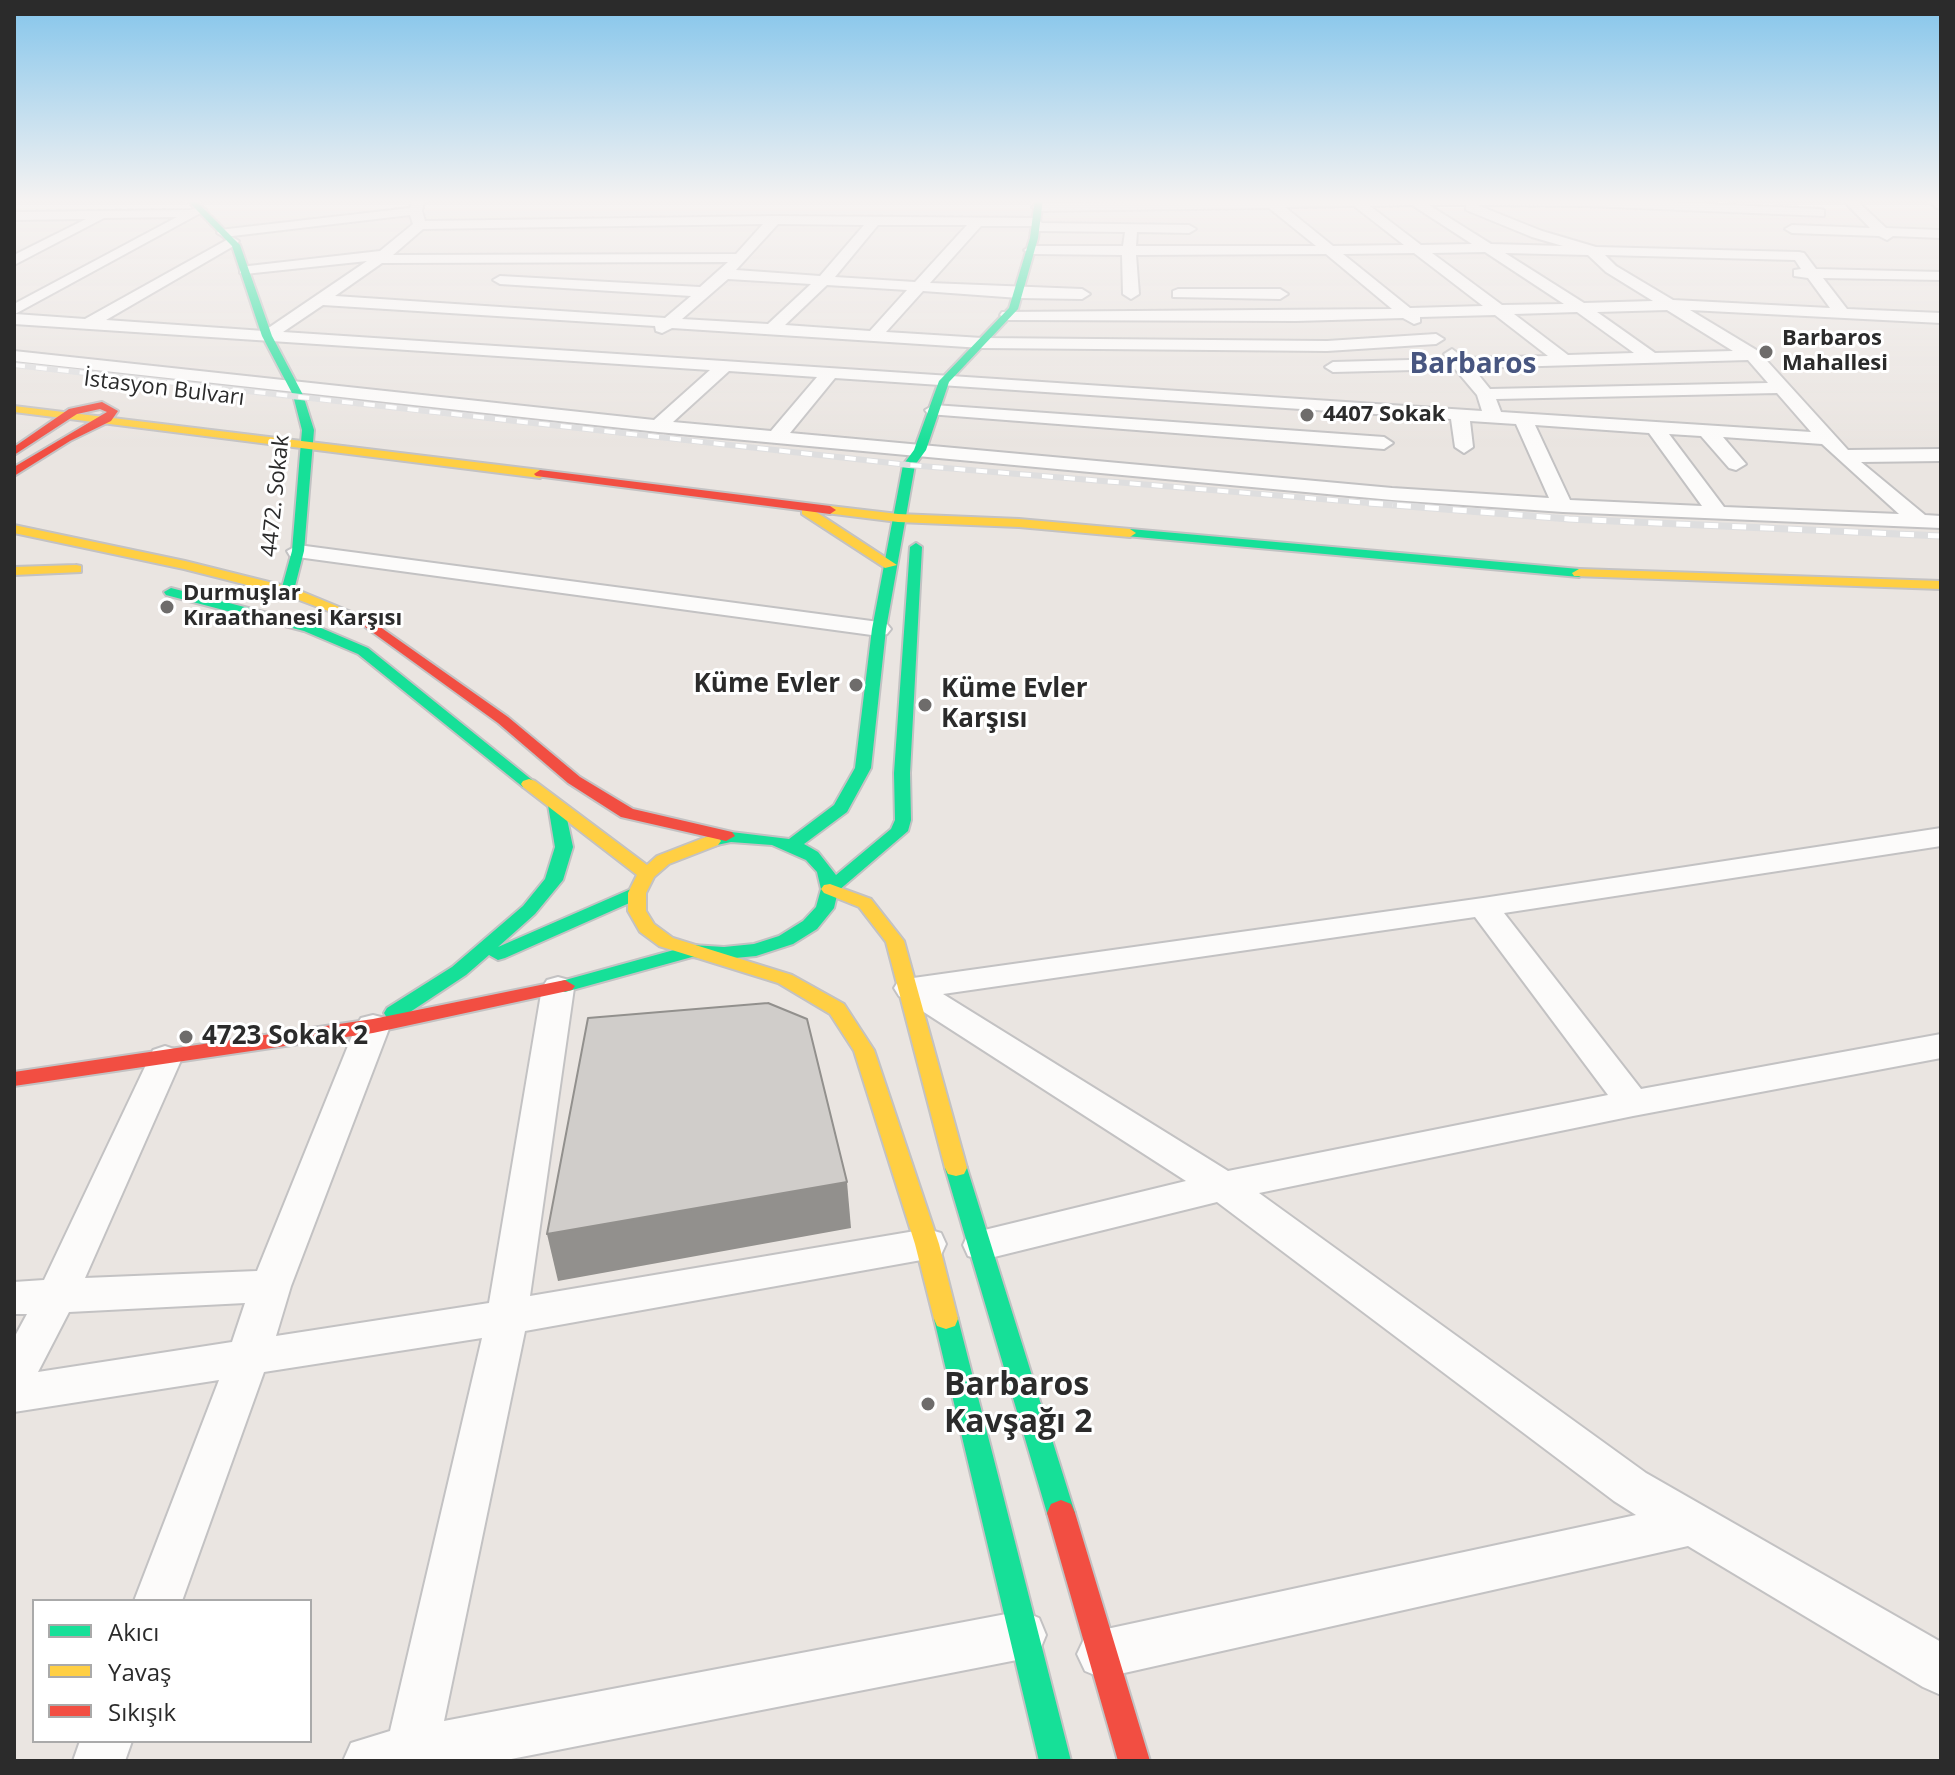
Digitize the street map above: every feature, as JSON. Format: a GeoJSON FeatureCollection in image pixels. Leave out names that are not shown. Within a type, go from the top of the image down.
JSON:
{"type":"FeatureCollection","features":[{"type":"Feature","properties":{"kind":"street"},"geometry":{"type":"LineString","coordinates":[[14,310],[63,282]]}},
{"type":"Feature","properties":{"kind":"street"},"geometry":{"type":"LineString","coordinates":[[88,324],[166,282]]}},
{"type":"Feature","properties":{"kind":"street","name":"4472. Sokak"},"geometry":{"type":"LineString","coordinates":[[249,282],[267,336],[293,387],[307,438],[298,551],[288,591]]}},
{"type":"Feature","properties":{"kind":"street"},"geometry":{"type":"LineString","coordinates":[[267,336],[347,282]]}},
{"type":"Feature","properties":{"kind":"street"},"geometry":{"type":"LineString","coordinates":[[460,309],[498,282]]}},
{"type":"Feature","properties":{"kind":"street"},"geometry":{"type":"LineString","coordinates":[[623,359],[716,282]]}},
{"type":"Feature","properties":{"kind":"street"},"geometry":{"type":"LineString","coordinates":[[773,328],[822,282]]}},
{"type":"Feature","properties":{"kind":"street"},"geometry":{"type":"LineString","coordinates":[[859,282],[1019,293],[1280,294]]}},
{"type":"Feature","properties":{"kind":"street"},"geometry":{"type":"LineString","coordinates":[[873,337],[922,282]]}},
{"type":"Feature","properties":{"kind":"street"},"geometry":{"type":"LineString","coordinates":[[792,845],[841,808],[863,768],[879,629],[903,494],[925,467],[920,450],[944,381],[1008,315],[1022,282]]}},
{"type":"Feature","properties":{"kind":"street"},"geometry":{"type":"LineString","coordinates":[[1130,294],[1134,282]]}},
{"type":"Feature","properties":{"kind":"street"},"geometry":{"type":"LineString","coordinates":[[1270,282],[1296,316],[1327,346]]}},
{"type":"Feature","properties":{"kind":"street"},"geometry":{"type":"LineString","coordinates":[[1369,282],[1461,363],[1485,394],[1494,418]]}},
{"type":"Feature","properties":{"kind":"street"},"geometry":{"type":"LineString","coordinates":[[1458,282],[1564,360]]}},
{"type":"Feature","properties":{"kind":"street"},"geometry":{"type":"LineString","coordinates":[[1540,282],[1650,357]]}},
{"type":"Feature","properties":{"kind":"street"},"geometry":{"type":"LineString","coordinates":[[1633,282],[1752,355],[1843,456],[1931,522]]}},
{"type":"Feature","properties":{"kind":"street"},"geometry":{"type":"LineString","coordinates":[[1818,282],[1842,313]]}},
{"type":"Feature","properties":{"kind":"street"},"geometry":{"type":"LineString","coordinates":[[1895,282],[1941,316]]}},
{"type":"Feature","properties":{"kind":"street"},"geometry":{"type":"LineString","coordinates":[[490,288],[704,292]]}},
{"type":"Feature","properties":{"kind":"street"},"geometry":{"type":"LineString","coordinates":[[321,300],[982,343],[1327,346],[1436,339]]}},
{"type":"Feature","properties":{"kind":"street"},"geometry":{"type":"LineString","coordinates":[[1008,315],[1296,316],[1672,305],[1941,316]]}},
{"type":"Feature","properties":{"kind":"street"},"geometry":{"type":"LineString","coordinates":[[14,319],[1830,439]]}},
{"type":"Feature","properties":{"kind":"street"},"geometry":{"type":"LineString","coordinates":[[135,370],[198,331]]}},
{"type":"Feature","properties":{"kind":"street"},"geometry":{"type":"LineString","coordinates":[[1333,367],[1752,355]]}},
{"type":"Feature","properties":{"kind":"street"},"geometry":{"type":"LineString","coordinates":[[14,356],[658,426],[1392,494],[1563,506],[1931,522]]}},
{"type":"Feature","properties":{"kind":"street"},"geometry":{"type":"LineString","coordinates":[[658,426],[725,366]]}},
{"type":"Feature","properties":{"kind":"street"},"geometry":{"type":"LineString","coordinates":[[776,437],[830,373]]}},
{"type":"Feature","properties":{"kind":"street"},"geometry":{"type":"LineString","coordinates":[[1485,394],[1783,388]]}},
{"type":"Feature","properties":{"kind":"street"},"geometry":{"type":"LineString","coordinates":[[1212,477],[1248,401]]}},
{"type":"Feature","properties":{"kind":"street"},"geometry":{"type":"LineString","coordinates":[[15,404],[46,427],[38,439]]}},
{"type":"Feature","properties":{"kind":"street","name":"İstasyon Bulvarı"},"geometry":{"type":"LineString","coordinates":[[15,404],[307,438]]}},
{"type":"Feature","properties":{"kind":"street","name":"İstasyon Bulvarı"},"geometry":{"type":"LineString","coordinates":[[15,404],[65,416],[104,412],[169,426],[307,438]]}},
{"type":"Feature","properties":{"kind":"street"},"geometry":{"type":"LineString","coordinates":[[934,410],[1384,443]]}},
{"type":"Feature","properties":{"kind":"street"},"geometry":{"type":"LineString","coordinates":[[1377,410],[1392,494]]}},
{"type":"Feature","properties":{"kind":"street"},"geometry":{"type":"LineString","coordinates":[[14,472],[104,412]]}},
{"type":"Feature","properties":{"kind":"street"},"geometry":{"type":"LineString","coordinates":[[1460,415],[1464,447]]}},
{"type":"Feature","properties":{"kind":"street"},"geometry":{"type":"LineString","coordinates":[[14,452],[38,439],[65,416]]}},
{"type":"Feature","properties":{"kind":"street"},"geometry":{"type":"LineString","coordinates":[[1523,419],[1563,506]]}},
{"type":"Feature","properties":{"kind":"street"},"geometry":{"type":"LineString","coordinates":[[66,439],[101,429],[169,426]]}},
{"type":"Feature","properties":{"kind":"street"},"geometry":{"type":"LineString","coordinates":[[1655,428],[1718,513]]}},
{"type":"Feature","properties":{"kind":"street"},"geometry":{"type":"LineString","coordinates":[[1707,431],[1736,464]]}},
{"type":"Feature","properties":{"kind":"street"},"geometry":{"type":"LineString","coordinates":[[307,438],[623,465]]}},
{"type":"Feature","properties":{"kind":"street"},"geometry":{"type":"LineString","coordinates":[[307,438],[898,518],[1019,523],[1588,574],[1941,585]]}},
{"type":"Feature","properties":{"kind":"street"},"geometry":{"type":"LineString","coordinates":[[1843,456],[1941,455]]}},
{"type":"Feature","properties":{"kind":"street"},"geometry":{"type":"LineString","coordinates":[[830,889],[890,840],[899,831],[903,820],[902,773],[923,561],[917,519],[903,494]]}},
{"type":"Feature","properties":{"kind":"street"},"geometry":{"type":"LineString","coordinates":[[795,504],[890,565]]}},
{"type":"Feature","properties":{"kind":"street"},"geometry":{"type":"LineString","coordinates":[[1014,504],[1169,518]]}},
{"type":"Feature","properties":{"kind":"street"},"geometry":{"type":"LineString","coordinates":[[975,541],[1019,523]]}},
{"type":"Feature","properties":{"kind":"street"},"geometry":{"type":"LineString","coordinates":[[14,529],[185,565],[288,591],[364,620],[503,720],[574,780],[627,813],[731,837],[763,838],[792,845],[812,856],[826,871],[830,889],[825,908],[810,925],[786,940],[756,950],[724,953],[692,951],[558,988],[373,1026],[14,1079]]}},
{"type":"Feature","properties":{"kind":"street"},"geometry":{"type":"LineString","coordinates":[[298,551],[879,629]]}},
{"type":"Feature","properties":{"kind":"street"},"geometry":{"type":"LineString","coordinates":[[14,556],[83,571],[14,571]]}},
{"type":"Feature","properties":{"kind":"street"},"geometry":{"type":"LineString","coordinates":[[158,589],[309,628],[363,651],[647,874]]}},
{"type":"Feature","properties":{"kind":"street"},"geometry":{"type":"LineString","coordinates":[[159,1599],[249,1355],[271,1286],[373,1026],[459,971],[529,910],[554,880],[564,847],[556,805]]}},
{"type":"Feature","properties":{"kind":"street"},"geometry":{"type":"LineString","coordinates":[[731,837],[683,849],[647,874],[637,893],[637,911],[647,928],[666,942],[785,979],[837,1009],[864,1050],[927,1244],[1055,1761]]}},
{"type":"Feature","properties":{"kind":"street"},"geometry":{"type":"LineString","coordinates":[[910,988],[1483,907],[1941,837]]}},
{"type":"Feature","properties":{"kind":"street"},"geometry":{"type":"LineString","coordinates":[[830,889],[865,903],[895,941],[967,1207],[982,1245],[1134,1761]]}},
{"type":"Feature","properties":{"kind":"street"},"geometry":{"type":"LineString","coordinates":[[459,971],[637,893]]}},
{"type":"Feature","properties":{"kind":"street"},"geometry":{"type":"LineString","coordinates":[[1483,907],[1633,1103]]}},
{"type":"Feature","properties":{"kind":"street"},"geometry":{"type":"LineString","coordinates":[[558,988],[507,1317],[390,1757],[1022,1635]]}},
{"type":"Feature","properties":{"kind":"street"},"geometry":{"type":"LineString","coordinates":[[910,988],[1223,1186],[1630,1487],[1941,1670]]}},
{"type":"Feature","properties":{"kind":"street"},"geometry":{"type":"LineString","coordinates":[[982,1245],[1223,1186],[1633,1103],[1941,1046]]}},
{"type":"Feature","properties":{"kind":"street"},"geometry":{"type":"LineString","coordinates":[[14,1378],[57,1296],[165,1058]]}},
{"type":"Feature","properties":{"kind":"street"},"geometry":{"type":"LineString","coordinates":[[14,1394],[507,1317],[927,1244]]}},
{"type":"Feature","properties":{"kind":"street"},"geometry":{"type":"LineString","coordinates":[[14,1298],[271,1286]]}},
{"type":"Feature","properties":{"kind":"street"},"geometry":{"type":"LineString","coordinates":[[1102,1654],[1691,1524]]}},
{"type":"Feature","properties":{"kind":"building"},"geometry":{"type":"Polygon","coordinates":[[[768,1003],[807,1019],[847,1182],[547,1234],[588,1018],[768,1003]]]}},
{"type":"Feature","properties":{"kind":"railway"},"geometry":{"type":"LineString","coordinates":[[14,365],[909,465],[1393,505]]}},
{"type":"Feature","properties":{"kind":"railway"},"geometry":{"type":"LineString","coordinates":[[1369,503],[1569,519],[1941,536]]}},
{"type":"Feature","properties":{"kind":"traffic: fast"},"geometry":{"type":"LineString","coordinates":[[249,282],[267,336],[298,395],[308,430],[298,551],[288,591]]}},
{"type":"Feature","properties":{"kind":"traffic: fast"},"geometry":{"type":"LineString","coordinates":[[792,845],[841,808],[863,768],[879,629],[909,465],[920,450],[944,381],[1013,309],[1021,282]]}},
{"type":"Feature","properties":{"kind":"traffic: fast"},"geometry":{"type":"LineString","coordinates":[[1130,533],[1579,573]]}},
{"type":"Feature","properties":{"kind":"traffic: fast"},"geometry":{"type":"LineString","coordinates":[[830,889],[899,831],[903,820],[902,773],[916,547]]}},
{"type":"Feature","properties":{"kind":"traffic: fast"},"geometry":{"type":"LineString","coordinates":[[171,592],[309,628],[363,651],[529,784]]}},
{"type":"Feature","properties":{"kind":"traffic: fast"},"geometry":{"type":"LineString","coordinates":[[394,1013],[459,971],[529,910],[554,880],[564,847],[556,805]]}},
{"type":"Feature","properties":{"kind":"traffic: fast"},"geometry":{"type":"LineString","coordinates":[[565,986],[692,951],[724,953],[756,950],[786,940],[810,925],[825,908],[830,889],[826,871],[812,856],[792,845],[773,840],[731,837],[712,841]]}},
{"type":"Feature","properties":{"kind":"traffic: fast"},"geometry":{"type":"LineString","coordinates":[[498,954],[637,893]]}},
{"type":"Feature","properties":{"kind":"traffic: fast"},"geometry":{"type":"LineString","coordinates":[[956,1168],[1061,1513]]}},
{"type":"Feature","properties":{"kind":"traffic: fast"},"geometry":{"type":"LineString","coordinates":[[946,1319],[1055,1761]]}},
{"type":"Feature","properties":{"kind":"traffic: slow"},"geometry":{"type":"LineString","coordinates":[[14,409],[540,474]]}},
{"type":"Feature","properties":{"kind":"traffic: slow"},"geometry":{"type":"LineString","coordinates":[[830,510],[898,518],[1019,523],[1130,533]]}},
{"type":"Feature","properties":{"kind":"traffic: slow"},"geometry":{"type":"LineString","coordinates":[[806,511],[890,565]]}},
{"type":"Feature","properties":{"kind":"traffic: slow"},"geometry":{"type":"LineString","coordinates":[[14,529],[185,565],[288,591],[366,621]]}},
{"type":"Feature","properties":{"kind":"traffic: slow"},"geometry":{"type":"LineString","coordinates":[[14,571],[76,569]]}},
{"type":"Feature","properties":{"kind":"traffic: slow"},"geometry":{"type":"LineString","coordinates":[[1579,573],[1941,585]]}},
{"type":"Feature","properties":{"kind":"traffic: slow"},"geometry":{"type":"LineString","coordinates":[[529,784],[647,874]]}},
{"type":"Feature","properties":{"kind":"traffic: slow"},"geometry":{"type":"LineString","coordinates":[[712,841],[663,860],[647,874],[637,893],[637,911],[647,928],[666,942],[785,979],[837,1009],[864,1050],[927,1244],[946,1319]]}},
{"type":"Feature","properties":{"kind":"traffic: slow"},"geometry":{"type":"LineString","coordinates":[[830,889],[865,903],[895,941],[956,1168]]}},
{"type":"Feature","properties":{"kind":"traffic: jam"},"geometry":{"type":"LineString","coordinates":[[14,452],[73,411],[102,405],[113,411],[107,419],[66,439],[14,472]]}},
{"type":"Feature","properties":{"kind":"traffic: jam"},"geometry":{"type":"LineString","coordinates":[[540,474],[830,510]]}},
{"type":"Feature","properties":{"kind":"traffic: jam"},"geometry":{"type":"LineString","coordinates":[[366,621],[503,720],[574,780],[627,813],[726,836]]}},
{"type":"Feature","properties":{"kind":"traffic: jam"},"geometry":{"type":"LineString","coordinates":[[14,1079],[373,1026],[565,986]]}},
{"type":"Feature","properties":{"kind":"traffic: jam"},"geometry":{"type":"LineString","coordinates":[[1061,1513],[1134,1761]]}},
{"type":"Feature","properties":{"kind":"place","name":"Barbaros Mahallesi"},"geometry":{"type":"Point","coordinates":[1766,352]}},
{"type":"Feature","properties":{"kind":"place","name":"4407 Sokak"},"geometry":{"type":"Point","coordinates":[1307,415]}},
{"type":"Feature","properties":{"kind":"place","name":"Durmuşlar Kıraathanesi Karşısı"},"geometry":{"type":"Point","coordinates":[167,607]}},
{"type":"Feature","properties":{"kind":"place","name":"Küme Evler"},"geometry":{"type":"Point","coordinates":[856,685]}},
{"type":"Feature","properties":{"kind":"place","name":"Küme Evler Karşısı"},"geometry":{"type":"Point","coordinates":[925,705]}},
{"type":"Feature","properties":{"kind":"place","name":"4723 Sokak 2"},"geometry":{"type":"Point","coordinates":[186,1037]}},
{"type":"Feature","properties":{"kind":"place","name":"Barbaros Kavşağı 2"},"geometry":{"type":"Point","coordinates":[928,1404]}},
{"type":"Feature","properties":{"kind":"district","name":"Barbaros"},"geometry":{"type":"Point","coordinates":[1473,365]}}]}
